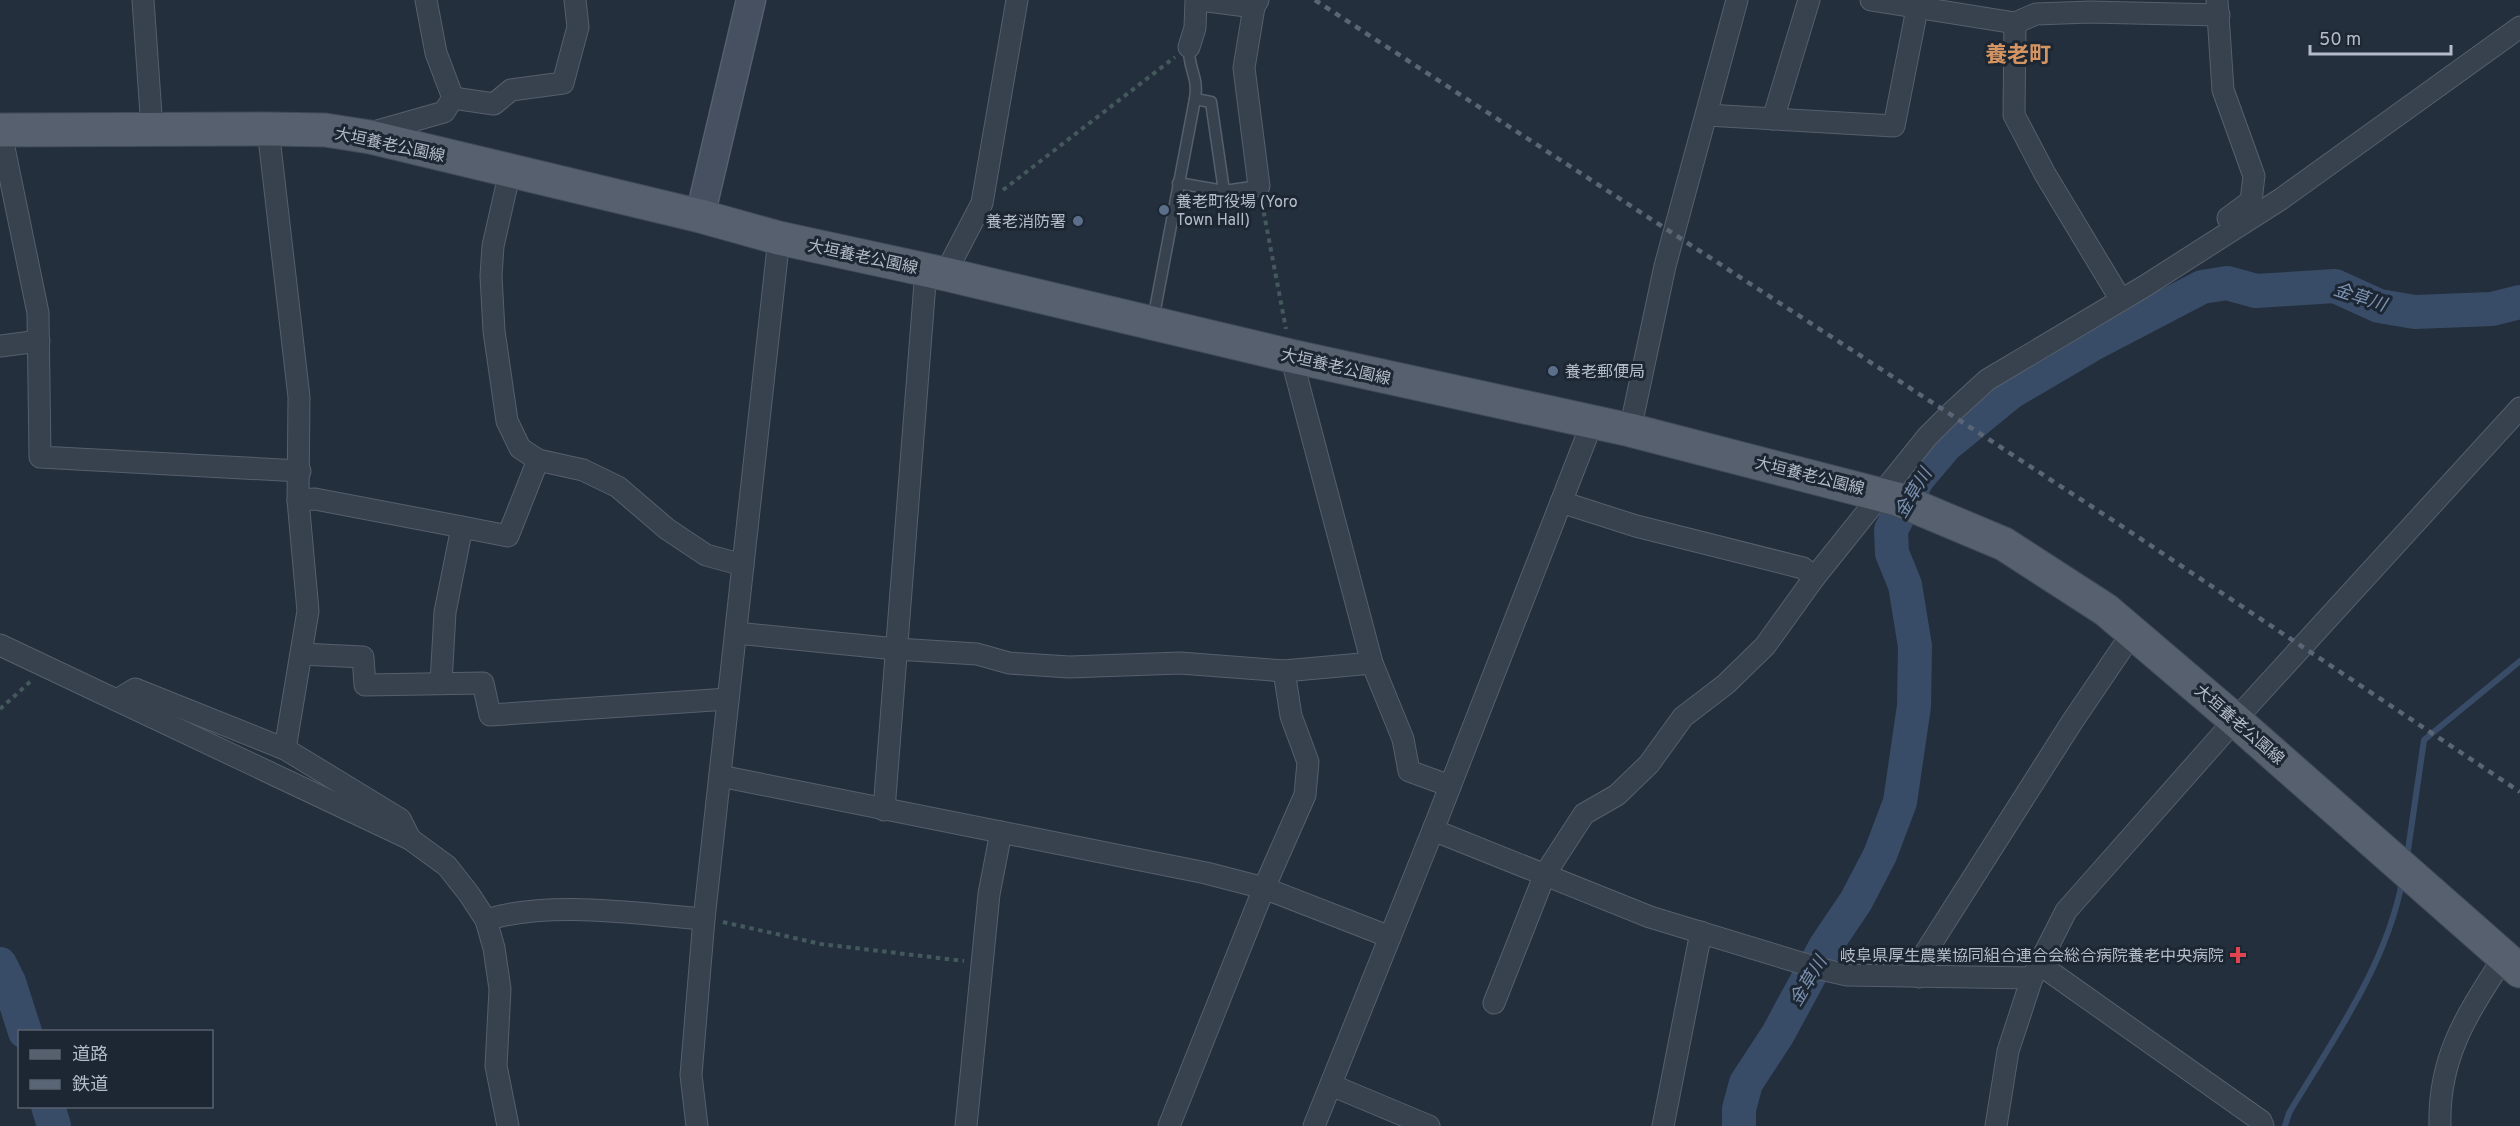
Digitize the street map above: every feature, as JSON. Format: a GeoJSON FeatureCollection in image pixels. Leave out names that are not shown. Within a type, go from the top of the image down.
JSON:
{"type":"FeatureCollection","features":[{"type":"Feature","properties":{"kind":"main road","name":"大垣養老公園線"},"geometry":{"type":"LineString","coordinates":[[0,130],[325,130],[370,137],[700,216],[779,238],[936,272],[1291,356],[1630,430],[1901,501],[2004,544],[2106,610],[2235,720],[2512,964]]}},
{"type":"Feature","properties":{"kind":"street"},"geometry":{"type":"LineString","coordinates":[[143,0],[152,129]]}},
{"type":"Feature","properties":{"kind":"street"},"geometry":{"type":"LineString","coordinates":[[426,0],[436,53],[453,98]]}},
{"type":"Feature","properties":{"kind":"street"},"geometry":{"type":"LineString","coordinates":[[453,98],[494,104],[511,90],[563,83],[578,27],[575,0]]}},
{"type":"Feature","properties":{"kind":"street"},"geometry":{"type":"LineString","coordinates":[[700,216],[751,0]]}},
{"type":"Feature","properties":{"kind":"street"},"geometry":{"type":"LineString","coordinates":[[884,810],[896,649],[936,272],[982,203],[1017,0]]}},
{"type":"Feature","properties":{"kind":"street"},"geometry":{"type":"LineString","coordinates":[[1189,47],[1195,28],[1198,0],[1256,4],[1244,68],[1259,186]]}},
{"type":"Feature","properties":{"kind":"street"},"geometry":{"type":"LineString","coordinates":[[1630,430],[1665,266],[1737,0]]}},
{"type":"Feature","properties":{"kind":"street"},"geometry":{"type":"LineString","coordinates":[[1773,119],[1809,0]]}},
{"type":"Feature","properties":{"kind":"street"},"geometry":{"type":"LineString","coordinates":[[1871,0],[1917,9],[1958,7],[2015,23],[2036,14],[2089,6],[2218,8],[2223,90],[2254,176],[2251,201],[2158,265],[2145,286]]}},
{"type":"Feature","properties":{"kind":"street"},"geometry":{"type":"LineString","coordinates":[[1707,114],[1894,126],[1917,9]]}},
{"type":"Feature","properties":{"kind":"street"},"geometry":{"type":"LineString","coordinates":[[2015,23],[2014,115],[2045,174],[2121,300]]}},
{"type":"Feature","properties":{"kind":"street"},"geometry":{"type":"LineString","coordinates":[[1494,1003],[1545,874],[1584,814],[1617,795],[1649,764],[1683,717],[1726,684],[1765,646],[1814,578],[1901,501],[1927,437],[1987,380],[2145,286],[2281,199],[2520,27]]}},
{"type":"Feature","properties":{"kind":"street"},"geometry":{"type":"LineString","coordinates":[[370,137],[377,131],[444,112],[453,98]]}},
{"type":"Feature","properties":{"kind":"street"},"geometry":{"type":"LineString","coordinates":[[268,129],[299,397],[298,500],[308,611],[285,749]]}},
{"type":"Feature","properties":{"kind":"street"},"geometry":{"type":"LineString","coordinates":[[0,130],[38,313],[40,457],[300,471]]}},
{"type":"Feature","properties":{"kind":"street"},"geometry":{"type":"LineString","coordinates":[[510,171],[493,246],[491,276],[494,331],[507,421],[520,448],[538,460],[583,470],[618,487],[667,529],[706,555],[744,566]]}},
{"type":"Feature","properties":{"kind":"street"},"geometry":{"type":"LineString","coordinates":[[697,1126],[691,1075],[704,919],[779,238]]}},
{"type":"Feature","properties":{"kind":"street"},"geometry":{"type":"LineString","coordinates":[[0,346],[39,341]]}},
{"type":"Feature","properties":{"kind":"street"},"geometry":{"type":"LineString","coordinates":[[1291,356],[1372,663],[1403,739],[1408,771],[1450,786]]}},
{"type":"Feature","properties":{"kind":"street"},"geometry":{"type":"LineString","coordinates":[[1996,1126],[2008,1051],[2035,971],[2066,911],[2235,720],[2520,408]]}},
{"type":"Feature","properties":{"kind":"street"},"geometry":{"type":"LineString","coordinates":[[1314,1126],[1433,830],[1592,423]]}},
{"type":"Feature","properties":{"kind":"street"},"geometry":{"type":"LineString","coordinates":[[298,500],[315,499],[508,536],[538,460]]}},
{"type":"Feature","properties":{"kind":"street"},"geometry":{"type":"LineString","coordinates":[[1561,501],[1636,526],[1803,568],[1814,578]]}},
{"type":"Feature","properties":{"kind":"street"},"geometry":{"type":"LineString","coordinates":[[441,683],[445,612],[462,527]]}},
{"type":"Feature","properties":{"kind":"street"},"geometry":{"type":"LineString","coordinates":[[1919,977],[1922,957],[2072,722],[2133,632]]}},
{"type":"Feature","properties":{"kind":"street"},"geometry":{"type":"LineString","coordinates":[[736,633],[896,649],[977,654],[1009,663],[1068,667],[1180,663],[1284,671],[1372,663]]}},
{"type":"Feature","properties":{"kind":"street"},"geometry":{"type":"LineString","coordinates":[[0,645],[410,839],[447,866],[486,920],[494,948],[500,989],[496,1066],[508,1126]]}},
{"type":"Feature","properties":{"kind":"street"},"geometry":{"type":"LineString","coordinates":[[301,654],[363,657],[365,685],[483,683],[490,715],[728,699]]}},
{"type":"Feature","properties":{"kind":"street"},"geometry":{"type":"LineString","coordinates":[[1169,1126],[1264,888],[1305,795],[1308,762],[1291,716],[1284,671]]}},
{"type":"Feature","properties":{"kind":"street"},"geometry":{"type":"LineString","coordinates":[[117,700],[135,689],[285,749],[400,819],[410,839]]}},
{"type":"Feature","properties":{"kind":"street"},"geometry":{"type":"LineString","coordinates":[[720,776],[1206,873],[1264,888],[1390,937]]}},
{"type":"Feature","properties":{"kind":"street"},"geometry":{"type":"LineString","coordinates":[[1433,830],[1650,917],[1847,975],[1919,977],[2035,971],[2261,1121],[2263,1126]]}},
{"type":"Feature","properties":{"kind":"street"},"geometry":{"type":"LineString","coordinates":[[966,1126],[989,894],[1001,832]]}},
{"type":"Feature","properties":{"kind":"street"},"geometry":{"type":"LineString","coordinates":[[486,920],[557,911],[602,911],[704,919]]}},
{"type":"Feature","properties":{"kind":"street"},"geometry":{"type":"LineString","coordinates":[[1663,1126],[1701,932]]}},
{"type":"Feature","properties":{"kind":"street"},"geometry":{"type":"LineString","coordinates":[[2440,1126],[2444,1072],[2458,1034],[2512,964]]}},
{"type":"Feature","properties":{"kind":"street"},"geometry":{"type":"LineString","coordinates":[[1331,1085],[1429,1126]]}},
{"type":"Feature","properties":{"kind":"lane"},"geometry":{"type":"LineString","coordinates":[[1152,323],[1195,99],[1197,83],[1188,62],[1189,47]]}},
{"type":"Feature","properties":{"kind":"lane"},"geometry":{"type":"LineString","coordinates":[[1195,99],[1211,102],[1224,191]]}},
{"type":"Feature","properties":{"kind":"lane"},"geometry":{"type":"LineString","coordinates":[[1178,183],[1224,191],[1259,186]]}},
{"type":"Feature","properties":{"kind":"path"},"geometry":{"type":"LineString","coordinates":[[982,203],[1010,186],[1189,47]]}},
{"type":"Feature","properties":{"kind":"path"},"geometry":{"type":"LineString","coordinates":[[1259,186],[1291,356]]}},
{"type":"Feature","properties":{"kind":"path"},"geometry":{"type":"LineString","coordinates":[[0,709],[46,668]]}},
{"type":"Feature","properties":{"kind":"path"},"geometry":{"type":"LineString","coordinates":[[704,919],[755,928],[820,944],[983,962]]}},
{"type":"Feature","properties":{"kind":"waterway","name":"金草川"},"geometry":{"type":"LineString","coordinates":[[1739,1126],[1739,1109],[1746,1083],[1778,1034],[1825,947],[1856,901],[1880,855],[1900,802],[1914,706],[1915,646],[1905,585],[1892,553],[1891,530],[1918,478],[1946,445],[2011,392],[2091,345],[2202,287],[2227,283],[2256,291],[2335,286],[2379,306],[2415,312],[2492,309],[2520,302]]}},
{"type":"Feature","properties":{"kind":"waterway"},"geometry":{"type":"LineString","coordinates":[[2407,857],[2424,740],[2520,661]]}},
{"type":"Feature","properties":{"kind":"waterway"},"geometry":{"type":"LineString","coordinates":[[2285,1126],[2289,1113],[2371,973],[2384,943],[2402,882]]}},
{"type":"Feature","properties":{"kind":"waterway"},"geometry":{"type":"LineString","coordinates":[[0,964],[9,982],[24,1030]]}},
{"type":"Feature","properties":{"kind":"waterway"},"geometry":{"type":"LineString","coordinates":[[49,1108],[54,1126]]}},
{"type":"Feature","properties":{"kind":"railway"},"geometry":{"type":"LineString","coordinates":[[1315,0],[2117,523],[2520,792]]}},
{"type":"Feature","properties":{"kind":"place","name":"養老町役場 (Yoro Town Hall)"},"geometry":{"type":"Point","coordinates":[1164,210]}},
{"type":"Feature","properties":{"kind":"place","name":"養老消防署"},"geometry":{"type":"Point","coordinates":[1078,221]}},
{"type":"Feature","properties":{"kind":"place","name":"養老郵便局"},"geometry":{"type":"Point","coordinates":[1553,371]}},
{"type":"Feature","properties":{"kind":"place","name":"岐阜県厚生農業協同組合連合会総合病院養老中央病院"},"geometry":{"type":"Point","coordinates":[2238,955]}},
{"type":"Feature","properties":{"kind":"district","name":"養老町"},"geometry":{"type":"Point","coordinates":[2018,54]}}]}
